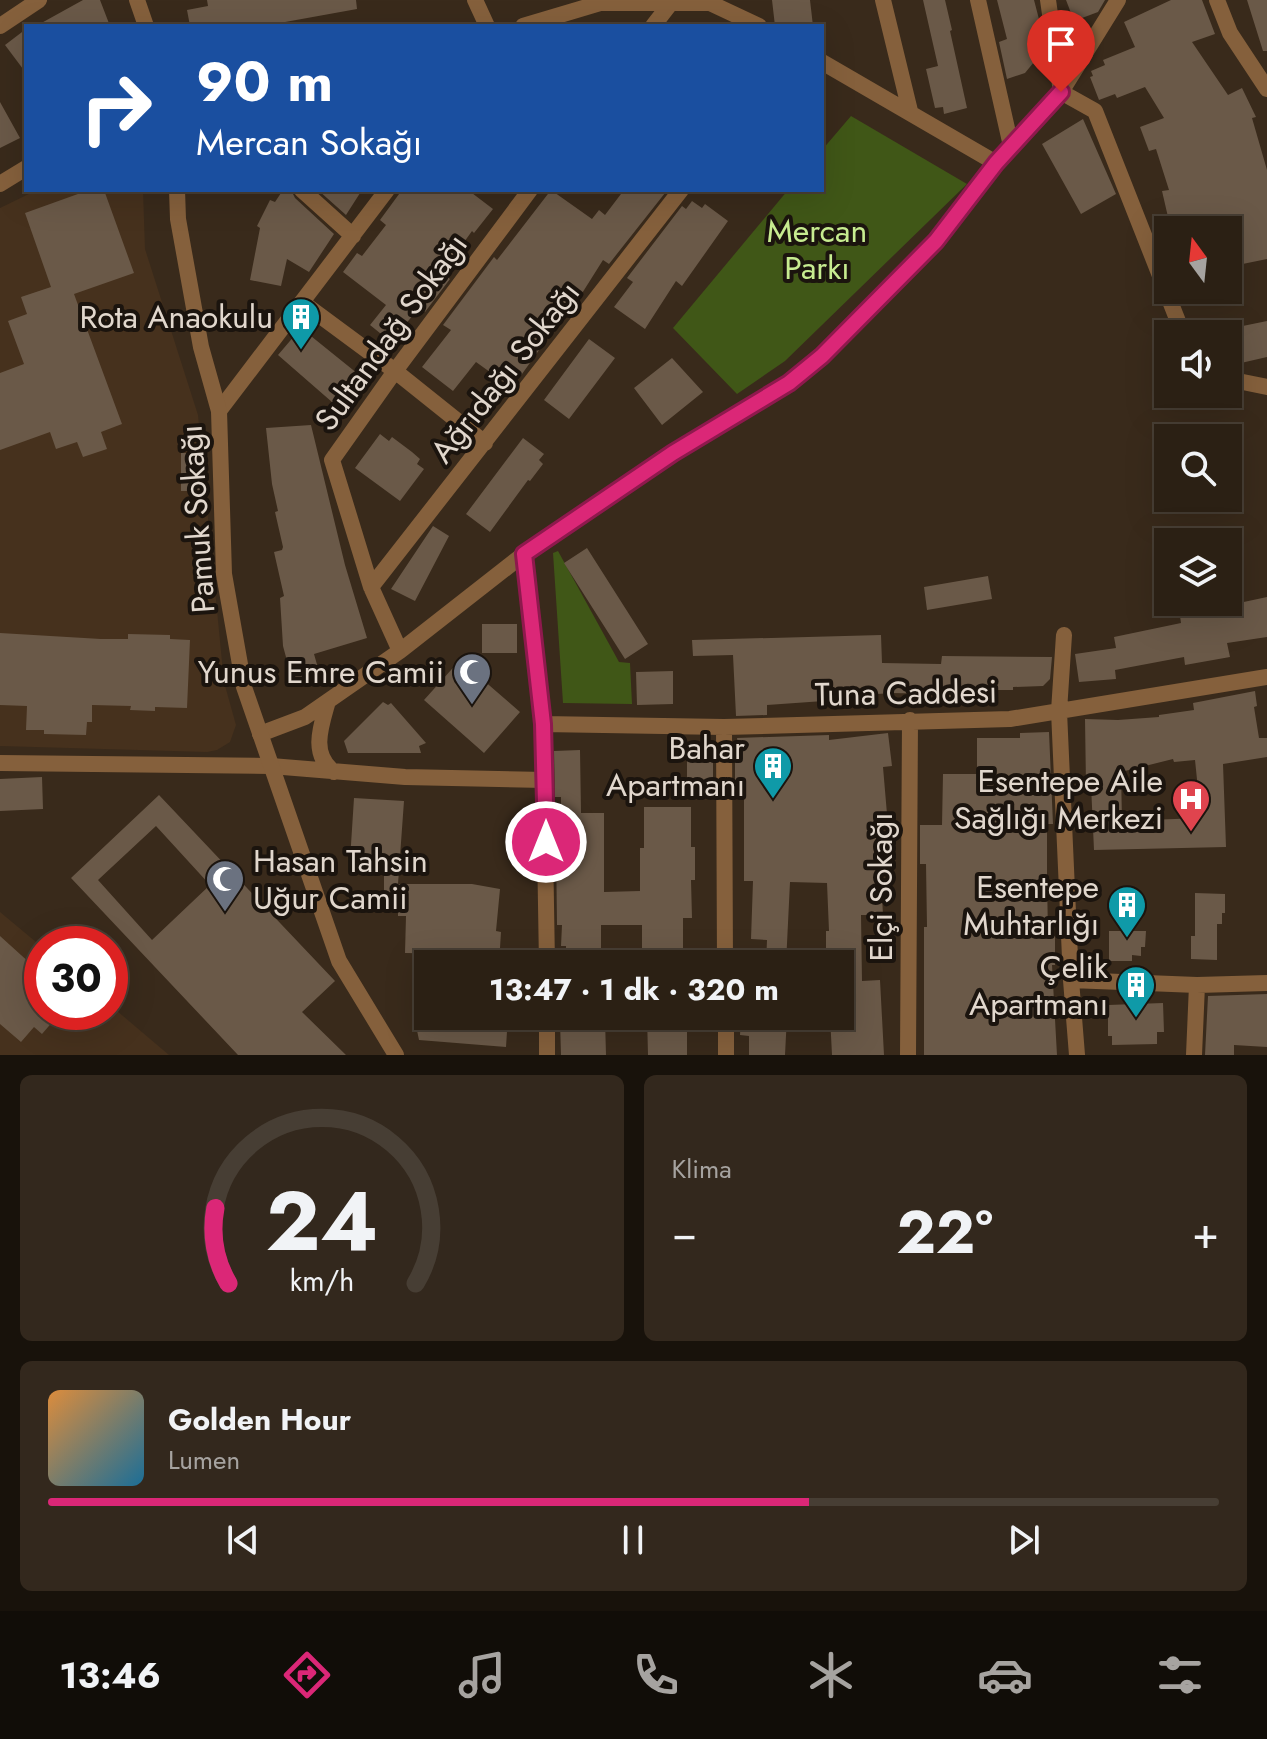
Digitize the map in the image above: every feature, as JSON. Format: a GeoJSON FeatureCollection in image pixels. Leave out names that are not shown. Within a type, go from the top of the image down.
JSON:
{"type":"FeatureCollection","features":[{"type":"Feature","properties":{"kind":"street"},"geometry":{"type":"LineString","coordinates":[[0,26],[39,0]]}},
{"type":"Feature","properties":{"kind":"street"},"geometry":{"type":"LineString","coordinates":[[137,0],[145,24]]}},
{"type":"Feature","properties":{"kind":"street"},"geometry":{"type":"LineString","coordinates":[[475,0],[486,24]]}},
{"type":"Feature","properties":{"kind":"street"},"geometry":{"type":"LineString","coordinates":[[742,0],[753,23]]}},
{"type":"Feature","properties":{"kind":"street"},"geometry":{"type":"LineString","coordinates":[[883,0],[910,111]]}},
{"type":"Feature","properties":{"kind":"street"},"geometry":{"type":"LineString","coordinates":[[978,0],[1011,146]]}},
{"type":"Feature","properties":{"kind":"street"},"geometry":{"type":"LineString","coordinates":[[1048,0],[1061,92]]}},
{"type":"Feature","properties":{"kind":"street"},"geometry":{"type":"LineString","coordinates":[[260,734],[305,717],[400,651],[524,554],[673,453],[789,383],[822,356],[936,241],[996,163],[1061,92],[1118,0]]}},
{"type":"Feature","properties":{"kind":"street"},"geometry":{"type":"LineString","coordinates":[[1217,0],[1230,33],[1267,89]]}},
{"type":"Feature","properties":{"kind":"street"},"geometry":{"type":"LineString","coordinates":[[529,24],[600,2],[710,3],[753,23]]}},
{"type":"Feature","properties":{"kind":"street"},"geometry":{"type":"LineString","coordinates":[[655,24],[670,4]]}},
{"type":"Feature","properties":{"kind":"street"},"geometry":{"type":"LineString","coordinates":[[824,63],[996,163]]}},
{"type":"Feature","properties":{"kind":"street"},"geometry":{"type":"LineString","coordinates":[[1061,92],[1095,111],[1177,320]]}},
{"type":"Feature","properties":{"kind":"street"},"geometry":{"type":"LineString","coordinates":[[0,184],[24,169]]}},
{"type":"Feature","properties":{"kind":"street","name":"Pamuk Sokağı"},"geometry":{"type":"LineString","coordinates":[[177,192],[178,219],[201,347],[219,411],[224,574],[244,687],[339,961],[396,1055]]}},
{"type":"Feature","properties":{"kind":"street"},"geometry":{"type":"LineString","coordinates":[[304,192],[353,236]]}},
{"type":"Feature","properties":{"kind":"street"},"geometry":{"type":"LineString","coordinates":[[219,411],[386,192]]}},
{"type":"Feature","properties":{"kind":"street","name":"Sultandağ Sokağı"},"geometry":{"type":"LineString","coordinates":[[400,651],[371,587],[332,460],[529,192]]}},
{"type":"Feature","properties":{"kind":"street","name":"Ağrıdağı Sokağı"},"geometry":{"type":"LineString","coordinates":[[371,587],[679,192]]}},
{"type":"Feature","properties":{"kind":"street"},"geometry":{"type":"LineString","coordinates":[[303,303],[485,443]]}},
{"type":"Feature","properties":{"kind":"street"},"geometry":{"type":"LineString","coordinates":[[1242,382],[1267,387]]}},
{"type":"Feature","properties":{"kind":"street"},"geometry":{"type":"LineString","coordinates":[[524,554],[543,724],[547,950]]}},
{"type":"Feature","properties":{"kind":"street"},"geometry":{"type":"LineString","coordinates":[[1064,635],[1059,711],[1077,1055]]}},
{"type":"Feature","properties":{"kind":"street","name":"Tuna Caddesi"},"geometry":{"type":"LineString","coordinates":[[543,724],[724,727],[1010,719],[1267,677]]}},
{"type":"Feature","properties":{"kind":"street"},"geometry":{"type":"LineString","coordinates":[[328,701],[319,743],[321,757],[334,772]]}},
{"type":"Feature","properties":{"kind":"street","name":"Elçi Sokağı"},"geometry":{"type":"LineString","coordinates":[[908,1055],[910,720]]}},
{"type":"Feature","properties":{"kind":"street"},"geometry":{"type":"LineString","coordinates":[[724,727],[725,950]]}},
{"type":"Feature","properties":{"kind":"street"},"geometry":{"type":"LineString","coordinates":[[0,763],[271,766],[405,777],[545,780]]}},
{"type":"Feature","properties":{"kind":"street"},"geometry":{"type":"LineString","coordinates":[[1071,980],[1197,985],[1267,983]]}},
{"type":"Feature","properties":{"kind":"street"},"geometry":{"type":"LineString","coordinates":[[1194,1055],[1197,985]]}},
{"type":"Feature","properties":{"kind":"street"},"geometry":{"type":"LineString","coordinates":[[547,1030],[547,1055]]}},
{"type":"Feature","properties":{"kind":"street"},"geometry":{"type":"LineString","coordinates":[[726,1030],[726,1055]]}},
{"type":"Feature","properties":{"kind":"shaded area"},"geometry":{"type":"Polygon","coordinates":[[[33,192],[143,192],[145,249],[198,415],[224,682],[236,725],[230,742],[217,750],[0,746],[0,208],[33,192]]]}},
{"type":"Feature","properties":{"kind":"shaded area"},"geometry":{"type":"Polygon","coordinates":[[[0,912],[24,932],[24,1030],[128,1030],[128,1020],[169,1055],[0,1055],[0,912]]]}},
{"type":"Feature","properties":{"kind":"green space","name":"Mercan Parkı"},"geometry":{"type":"Polygon","coordinates":[[[851,116],[967,184],[785,361],[737,394],[673,328],[786,192],[824,192],[824,148],[851,116]]]}},
{"type":"Feature","properties":{"kind":"green space"},"geometry":{"type":"Polygon","coordinates":[[[558,551],[619,662],[630,663],[632,704],[563,703],[553,553],[558,551]]]}},
{"type":"Feature","properties":{"kind":"building"},"geometry":{"type":"Polygon","coordinates":[[[83,0],[100,0],[109,24],[40,24],[83,0]]]}},
{"type":"Feature","properties":{"kind":"building"},"geometry":{"type":"Polygon","coordinates":[[[207,0],[356,0],[357,9],[274,24],[190,24],[187,10],[208,6],[207,0]]]}},
{"type":"Feature","properties":{"kind":"building"},"geometry":{"type":"Polygon","coordinates":[[[772,0],[810,0],[813,24],[775,24],[772,0]]]}},
{"type":"Feature","properties":{"kind":"building"},"geometry":{"type":"Polygon","coordinates":[[[923,0],[945,0],[967,108],[944,114],[943,107],[935,108],[926,69],[938,66],[923,0]]]}},
{"type":"Feature","properties":{"kind":"building"},"geometry":{"type":"Polygon","coordinates":[[[997,0],[1034,0],[1040,23],[1036,24],[1043,51],[1025,73],[1007,79],[999,42],[1007,39],[997,0]]]}},
{"type":"Feature","properties":{"kind":"building"},"geometry":{"type":"Polygon","coordinates":[[[1066,0],[1105,0],[1098,12],[1074,21],[1066,0]]]}},
{"type":"Feature","properties":{"kind":"building"},"geometry":{"type":"Polygon","coordinates":[[[1171,0],[1202,0],[1215,34],[1192,42],[1228,95],[1242,88],[1256,117],[1252,118],[1267,170],[1267,259],[1242,264],[1242,216],[1168,216],[1162,191],[1169,190],[1156,149],[1149,151],[1140,127],[1164,118],[1145,87],[1117,98],[1115,94],[1099,100],[1090,77],[1093,76],[1091,71],[1105,65],[1103,60],[1135,47],[1124,22],[1171,0]]]}},
{"type":"Feature","properties":{"kind":"building"},"geometry":{"type":"Polygon","coordinates":[[[1247,0],[1267,0],[1267,51],[1263,51],[1247,0]]]}},
{"type":"Feature","properties":{"kind":"building"},"geometry":{"type":"Polygon","coordinates":[[[24,31],[24,70],[5,45],[24,31]]]}},
{"type":"Feature","properties":{"kind":"building"},"geometry":{"type":"Polygon","coordinates":[[[0,102],[20,138],[0,148],[0,102]]]}},
{"type":"Feature","properties":{"kind":"building"},"geometry":{"type":"Polygon","coordinates":[[[1083,119],[1116,194],[1081,214],[1042,144],[1083,119]]]}},
{"type":"Feature","properties":{"kind":"building"},"geometry":{"type":"Polygon","coordinates":[[[83,192],[105,192],[134,273],[74,294],[122,424],[101,432],[107,449],[83,457],[77,442],[56,449],[50,432],[0,450],[0,373],[24,364],[8,321],[27,314],[21,297],[51,287],[25,213],[83,192]]]}},
{"type":"Feature","properties":{"kind":"building"},"geometry":{"type":"Polygon","coordinates":[[[282,192],[292,192],[334,234],[309,272],[287,259],[281,286],[250,280],[260,228],[257,226],[270,200],[275,202],[282,192]]]}},
{"type":"Feature","properties":{"kind":"building"},"geometry":{"type":"Polygon","coordinates":[[[320,192],[361,192],[346,215],[320,192]]]}},
{"type":"Feature","properties":{"kind":"building"},"geometry":{"type":"Polygon","coordinates":[[[401,192],[471,192],[493,209],[474,233],[472,231],[442,273],[450,279],[425,312],[418,309],[391,342],[370,325],[386,305],[343,272],[357,253],[362,256],[386,225],[380,220],[401,192]]]}},
{"type":"Feature","properties":{"kind":"building"},"geometry":{"type":"Polygon","coordinates":[[[549,192],[592,219],[599,210],[605,215],[622,192],[665,193],[609,264],[603,260],[574,306],[572,304],[512,388],[476,362],[453,391],[422,367],[451,330],[443,325],[494,257],[497,260],[549,192]]]}},
{"type":"Feature","properties":{"kind":"building"},"geometry":{"type":"Polygon","coordinates":[[[692,201],[702,208],[705,204],[728,221],[682,286],[676,281],[645,329],[614,307],[633,282],[627,278],[682,206],[686,209],[692,201]]]}},
{"type":"Feature","properties":{"kind":"building"},"geometry":{"type":"Polygon","coordinates":[[[1267,321],[1267,357],[1242,363],[1242,326],[1267,321]]]}},
{"type":"Feature","properties":{"kind":"building"},"geometry":{"type":"Polygon","coordinates":[[[301,328],[363,378],[340,409],[278,355],[301,328]]]}},
{"type":"Feature","properties":{"kind":"building"},"geometry":{"type":"Polygon","coordinates":[[[589,339],[615,358],[569,419],[544,400],[589,339]]]}},
{"type":"Feature","properties":{"kind":"building"},"geometry":{"type":"Polygon","coordinates":[[[672,358],[703,392],[662,425],[634,388],[672,358]]]}},
{"type":"Feature","properties":{"kind":"building"},"geometry":{"type":"Polygon","coordinates":[[[311,425],[345,565],[367,638],[314,654],[320,675],[293,683],[283,646],[280,598],[284,596],[274,552],[283,547],[275,512],[278,511],[266,428],[311,425]]]}},
{"type":"Feature","properties":{"kind":"building"},"geometry":{"type":"Polygon","coordinates":[[[380,434],[389,441],[392,437],[412,452],[420,459],[417,464],[424,469],[400,501],[355,468],[380,434]]]}},
{"type":"Feature","properties":{"kind":"building"},"geometry":{"type":"Polygon","coordinates":[[[523,438],[544,454],[539,460],[543,464],[490,532],[466,514],[523,438]]]}},
{"type":"Feature","properties":{"kind":"building"},"geometry":{"type":"Polygon","coordinates":[[[181,453],[201,453],[201,491],[181,491],[181,453]]]}},
{"type":"Feature","properties":{"kind":"building"},"geometry":{"type":"Polygon","coordinates":[[[433,526],[449,536],[415,601],[391,589],[433,526]]]}},
{"type":"Feature","properties":{"kind":"building"},"geometry":{"type":"Polygon","coordinates":[[[587,548],[648,644],[625,659],[564,563],[587,548]]]}},
{"type":"Feature","properties":{"kind":"building"},"geometry":{"type":"Polygon","coordinates":[[[988,576],[992,599],[927,610],[924,587],[988,576]]]}},
{"type":"Feature","properties":{"kind":"building"},"geometry":{"type":"Polygon","coordinates":[[[1267,597],[1267,637],[1227,643],[1230,657],[1185,665],[1184,657],[1115,670],[1116,679],[1079,682],[1075,654],[1116,648],[1114,637],[1181,623],[1180,616],[1242,616],[1242,602],[1267,597]]]}},
{"type":"Feature","properties":{"kind":"building"},"geometry":{"type":"Polygon","coordinates":[[[482,624],[517,624],[517,653],[482,653],[482,624]]]}},
{"type":"Feature","properties":{"kind":"building"},"geometry":{"type":"Polygon","coordinates":[[[0,633],[101,639],[128,639],[128,634],[170,635],[170,639],[190,640],[187,708],[155,707],[155,711],[130,710],[131,706],[92,705],[92,722],[87,722],[86,735],[44,734],[44,730],[26,730],[27,706],[0,705],[0,633]]]}},
{"type":"Feature","properties":{"kind":"building"},"geometry":{"type":"Polygon","coordinates":[[[881,635],[882,663],[941,664],[942,656],[1052,657],[1050,679],[1043,686],[972,690],[972,698],[891,693],[838,697],[838,700],[767,705],[767,715],[736,716],[733,655],[693,656],[692,640],[881,635]]]}},
{"type":"Feature","properties":{"kind":"building","name":"Yunus Emre Camii"},"geometry":{"type":"Polygon","coordinates":[[[460,660],[520,712],[484,753],[424,700],[460,660]]]}},
{"type":"Feature","properties":{"kind":"building"},"geometry":{"type":"Polygon","coordinates":[[[673,671],[673,704],[637,705],[636,672],[673,671]]]}},
{"type":"Feature","properties":{"kind":"building"},"geometry":{"type":"Polygon","coordinates":[[[1255,691],[1259,738],[1267,738],[1267,757],[1223,764],[1226,847],[1094,850],[1091,785],[1086,785],[1085,719],[1159,717],[1194,710],[1193,703],[1255,691]],[[1173,759],[1121,772],[1122,821],[1201,818],[1195,760],[1174,762],[1173,759]]]}},
{"type":"Feature","properties":{"kind":"building"},"geometry":{"type":"Polygon","coordinates":[[[383,702],[391,703],[426,743],[419,746],[421,753],[348,753],[344,741],[383,702]]]}},
{"type":"Feature","properties":{"kind":"building"},"geometry":{"type":"Polygon","coordinates":[[[1049,732],[1053,824],[1047,824],[1048,936],[1055,936],[1055,965],[1052,965],[1057,1055],[924,1055],[926,864],[920,864],[920,825],[942,825],[943,774],[977,774],[977,738],[1020,738],[1020,733],[1049,732]]]}},
{"type":"Feature","properties":{"kind":"building"},"geometry":{"type":"Polygon","coordinates":[[[888,733],[892,766],[883,767],[887,814],[878,815],[877,878],[881,878],[883,915],[861,915],[862,981],[880,980],[884,1055],[832,1055],[831,1030],[854,1030],[854,950],[826,950],[826,931],[829,931],[827,883],[790,882],[787,950],[767,950],[767,940],[751,939],[753,881],[744,881],[744,792],[735,792],[737,738],[829,735],[829,740],[888,733]]]}},
{"type":"Feature","properties":{"kind":"building"},"geometry":{"type":"Polygon","coordinates":[[[713,745],[713,792],[687,792],[687,746],[713,745]]]}},
{"type":"Feature","properties":{"kind":"building"},"geometry":{"type":"Polygon","coordinates":[[[580,750],[581,813],[604,813],[604,892],[640,891],[644,807],[691,807],[695,880],[691,880],[692,918],[683,918],[683,950],[642,950],[642,925],[601,925],[601,950],[566,950],[566,946],[561,946],[562,925],[557,925],[556,844],[561,844],[561,797],[555,797],[554,751],[580,750]]]}},
{"type":"Feature","properties":{"kind":"building"},"geometry":{"type":"Polygon","coordinates":[[[42,777],[43,809],[0,811],[0,779],[42,777]]]}},
{"type":"Feature","properties":{"kind":"building","name":"Hasan Tahsin Uğur Camii"},"geometry":{"type":"Polygon","coordinates":[[[159,795],[335,981],[302,1012],[346,1055],[238,1055],[128,938],[128,926],[116,926],[71,878],[159,795]],[[156,826],[98,880],[152,940],[210,885],[156,826]]]}},
{"type":"Feature","properties":{"kind":"building"},"geometry":{"type":"Polygon","coordinates":[[[354,798],[404,801],[398,884],[472,884],[500,889],[496,931],[501,932],[500,950],[414,950],[414,953],[405,953],[406,916],[398,916],[398,906],[384,903],[384,862],[350,860],[354,798]]]}},
{"type":"Feature","properties":{"kind":"building"},"geometry":{"type":"Polygon","coordinates":[[[1195,893],[1225,894],[1225,913],[1222,913],[1222,924],[1217,924],[1217,960],[1191,959],[1191,936],[1195,936],[1195,893]]]}},
{"type":"Feature","properties":{"kind":"building","name":"Esentepe Muhtarlığı"},"geometry":{"type":"Polygon","coordinates":[[[1109,931],[1146,931],[1141,956],[1132,955],[1132,961],[1109,961],[1109,931]]]}},
{"type":"Feature","properties":{"kind":"building"},"geometry":{"type":"Polygon","coordinates":[[[0,936],[24,958],[24,1030],[31,1030],[21,1042],[0,1024],[0,936]]]}},
{"type":"Feature","properties":{"kind":"building"},"geometry":{"type":"Polygon","coordinates":[[[1267,994],[1267,1047],[1234,1045],[1234,1055],[1205,1055],[1208,996],[1267,994]]]}},
{"type":"Feature","properties":{"kind":"building","name":"Çelik Apartmanı"},"geometry":{"type":"Polygon","coordinates":[[[1163,1003],[1164,1032],[1157,1032],[1157,1044],[1112,1045],[1112,1036],[1108,1036],[1108,1005],[1163,1003]]]}},
{"type":"Feature","properties":{"kind":"building"},"geometry":{"type":"Polygon","coordinates":[[[417,1030],[507,1030],[506,1047],[419,1040],[417,1030]]]}},
{"type":"Feature","properties":{"kind":"building"},"geometry":{"type":"Polygon","coordinates":[[[560,1030],[605,1030],[606,1055],[561,1055],[560,1030]]]}},
{"type":"Feature","properties":{"kind":"building"},"geometry":{"type":"Polygon","coordinates":[[[647,1030],[687,1030],[687,1055],[648,1055],[647,1030]]]}},
{"type":"Feature","properties":{"kind":"building"},"geometry":{"type":"Polygon","coordinates":[[[740,1030],[786,1030],[785,1055],[749,1055],[749,1036],[740,1035],[740,1030]]]}},
{"type":"Feature","properties":{"kind":"place","name":"Rota Anaokulu"},"geometry":{"type":"Point","coordinates":[301,351]}},
{"type":"Feature","properties":{"kind":"place","name":"Yunus Emre Camii"},"geometry":{"type":"Point","coordinates":[472,706]}},
{"type":"Feature","properties":{"kind":"place","name":"Bahar Apartmanı"},"geometry":{"type":"Point","coordinates":[773,800]}},
{"type":"Feature","properties":{"kind":"place","name":"Esentepe Aile Sağlığı Merkezi"},"geometry":{"type":"Point","coordinates":[1191,833]}},
{"type":"Feature","properties":{"kind":"place","name":"Hasan Tahsin Uğur Camii"},"geometry":{"type":"Point","coordinates":[225,913]}},
{"type":"Feature","properties":{"kind":"place","name":"Esentepe Muhtarlığı"},"geometry":{"type":"Point","coordinates":[1127,939]}},
{"type":"Feature","properties":{"kind":"place","name":"Çelik Apartmanı"},"geometry":{"type":"Point","coordinates":[1136,1019]}},
{"type":"Feature","properties":{"kind":"route"},"geometry":{"type":"LineString","coordinates":[[546,842],[543,724],[524,554],[673,453],[789,383],[822,356],[936,241],[996,163],[1061,92]]}}]}
